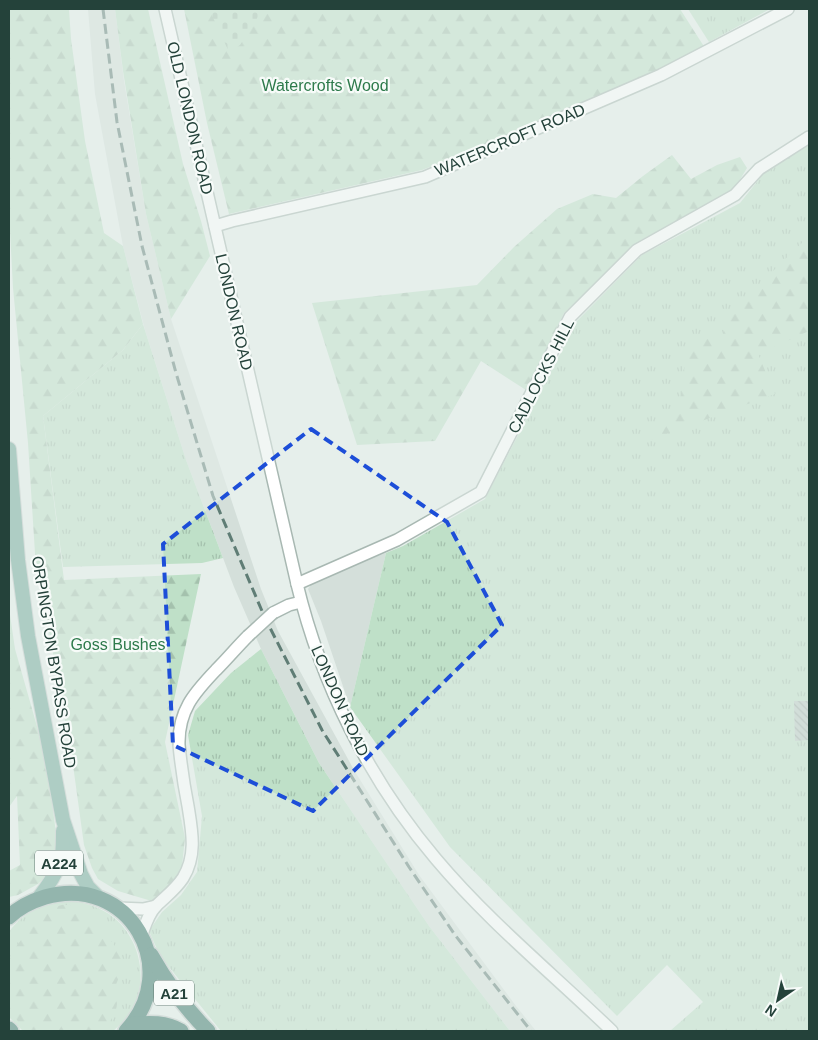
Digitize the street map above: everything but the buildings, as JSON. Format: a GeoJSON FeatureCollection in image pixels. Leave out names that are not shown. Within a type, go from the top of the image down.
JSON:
{"type":"FeatureCollection","features":[{"type":"Feature","properties":{"kind":"highway"},"geometry":{"type":"LineString","coordinates":[[10,915],[21,907],[37,900],[59,893],[76,892],[98,897],[118,908],[128,917],[144,943],[150,963],[149,987],[145,1001],[130,1028]]}},
{"type":"Feature","properties":{"kind":"highway","name":"A21"},"geometry":{"type":"LineString","coordinates":[[144,943],[177,997],[208,1031]]}},
{"type":"Feature","properties":{"kind":"highway","name":"A21"},"geometry":{"type":"LineString","coordinates":[[130,1028],[151,1022],[174,1027],[180,1031]]}},
{"type":"Feature","properties":{"kind":"main road","name":"ORPINGTON BYPASS ROAD"},"geometry":{"type":"LineString","coordinates":[[9,449],[18,560],[28,636],[63,820],[81,874],[88,887],[98,897]]}},
{"type":"Feature","properties":{"kind":"main road","name":"ORPINGTON BYPASS ROAD"},"geometry":{"type":"LineString","coordinates":[[37,900],[49,884],[60,862],[63,820]]}},
{"type":"Feature","properties":{"kind":"street","name":"OLD LONDON ROAD"},"geometry":{"type":"LineString","coordinates":[[165,9],[215,226]]}},
{"type":"Feature","properties":{"kind":"street","name":"WATERCROFT ROAD"},"geometry":{"type":"LineString","coordinates":[[215,226],[425,177],[661,75],[788,9]]}},
{"type":"Feature","properties":{"kind":"street","name":"CADLOCKS HILL"},"geometry":{"type":"LineString","coordinates":[[296,584],[398,540],[481,492],[570,317],[637,250],[735,196],[759,169],[809,137]]}},
{"type":"Feature","properties":{"kind":"street","name":"LONDON ROAD"},"geometry":{"type":"LineString","coordinates":[[215,226],[296,584],[312,639],[328,682],[351,730],[378,778],[414,831],[442,867],[544,968],[612,1031]]}},
{"type":"Feature","properties":{"kind":"street"},"geometry":{"type":"LineString","coordinates":[[144,943],[146,922],[156,906],[174,889],[183,877],[192,851],[192,834],[179,745],[183,714],[193,695],[273,612],[301,602]]}},
{"type":"Feature","properties":{"kind":"street"},"geometry":{"type":"LineString","coordinates":[[118,908],[132,910],[156,906]]}},
{"type":"Feature","properties":{"kind":"highlighted area"},"geometry":{"type":"Polygon","coordinates":[[[311,429],[447,522],[502,625],[313,811],[173,745],[163,544],[311,429]]]}},
{"type":"Feature","properties":{"kind":"shaded area"},"geometry":{"type":"Polygon","coordinates":[[[88,9],[115,9],[124,81],[146,214],[171,319],[261,589],[278,631],[354,770],[419,875],[536,1031],[510,1031],[429,926],[319,763],[261,649],[234,587],[186,460],[145,330],[123,246],[95,94],[88,9]]]}},
{"type":"Feature","properties":{"kind":"shaded area"},"geometry":{"type":"Polygon","coordinates":[[[386,553],[350,707],[321,621],[308,589],[316,578],[386,553]]]}},
{"type":"Feature","properties":{"kind":"green space","name":"Goss Bushes"},"geometry":{"type":"Polygon","coordinates":[[[9,9],[69,9],[71,39],[85,141],[104,233],[123,246],[143,324],[123,350],[43,416],[64,580],[201,574],[165,742],[185,838],[182,866],[172,884],[155,902],[118,891],[98,879],[84,845],[73,765],[35,553],[28,443],[13,288],[9,212],[9,9]]]}},
{"type":"Feature","properties":{"kind":"green space"},"geometry":{"type":"Polygon","coordinates":[[[115,9],[148,9],[183,164],[210,256],[171,319],[146,214],[115,9]]]}},
{"type":"Feature","properties":{"kind":"green space","name":"Watercrofts Wood"},"geometry":{"type":"Polygon","coordinates":[[[184,9],[680,9],[705,48],[527,129],[422,170],[229,214],[207,123],[184,9]]]}},
{"type":"Feature","properties":{"kind":"green space"},"geometry":{"type":"Polygon","coordinates":[[[209,9],[263,9],[240,45],[229,52],[209,9]]]}},
{"type":"Feature","properties":{"kind":"green space"},"geometry":{"type":"Polygon","coordinates":[[[688,9],[770,9],[709,42],[688,9]]]}},
{"type":"Feature","properties":{"kind":"green space"},"geometry":{"type":"Polygon","coordinates":[[[809,145],[809,1031],[670,1031],[703,1002],[667,965],[617,1016],[450,847],[350,707],[386,553],[403,546],[485,499],[577,321],[642,255],[740,203],[764,173],[809,145]]]}},
{"type":"Feature","properties":{"kind":"green space"},"geometry":{"type":"Polygon","coordinates":[[[672,155],[691,179],[717,165],[740,157],[747,168],[733,191],[641,240],[564,313],[526,390],[481,361],[435,441],[357,445],[312,303],[477,285],[514,247],[557,209],[593,194],[616,198],[672,155]]]}},
{"type":"Feature","properties":{"kind":"green space"},"geometry":{"type":"Polygon","coordinates":[[[807,238],[809,241],[809,331],[758,354],[775,394],[642,443],[647,427],[679,411],[685,363],[705,334],[723,334],[733,310],[807,238]]]}},
{"type":"Feature","properties":{"kind":"green space"},"geometry":{"type":"Polygon","coordinates":[[[143,324],[186,460],[223,558],[202,563],[63,567],[43,416],[123,350],[143,324]]]}},
{"type":"Feature","properties":{"kind":"green space"},"geometry":{"type":"Polygon","coordinates":[[[9,608],[15,649],[42,744],[58,849],[50,872],[38,884],[18,895],[9,897],[9,871],[20,865],[17,796],[9,807],[9,608]]]}},
{"type":"Feature","properties":{"kind":"green space"},"geometry":{"type":"Polygon","coordinates":[[[261,649],[319,763],[429,926],[510,1031],[221,1031],[160,956],[149,931],[162,912],[181,895],[197,872],[202,816],[188,735],[195,711],[231,673],[261,649]]]}},
{"type":"Feature","properties":{"kind":"green space"},"geometry":{"type":"Polygon","coordinates":[[[70,901],[100,909],[113,917],[123,927],[132,940],[140,968],[140,983],[137,997],[129,1014],[113,1031],[23,1031],[9,1017],[9,932],[28,913],[43,906],[70,901]]]}},
{"type":"Feature","properties":{"kind":"green space"},"geometry":{"type":"Polygon","coordinates":[[[70,905],[77,908],[93,921],[110,939],[121,956],[123,963],[122,972],[116,985],[117,1004],[115,1013],[107,1024],[97,1031],[31,1031],[14,1017],[9,1007],[9,961],[13,951],[40,914],[47,909],[70,905]]]}},
{"type":"Feature","properties":{"kind":"railway"},"geometry":{"type":"LineString","coordinates":[[103,9],[117,122],[142,246],[176,373],[213,496],[265,618],[322,730],[409,867],[455,935],[531,1031]]}}]}
